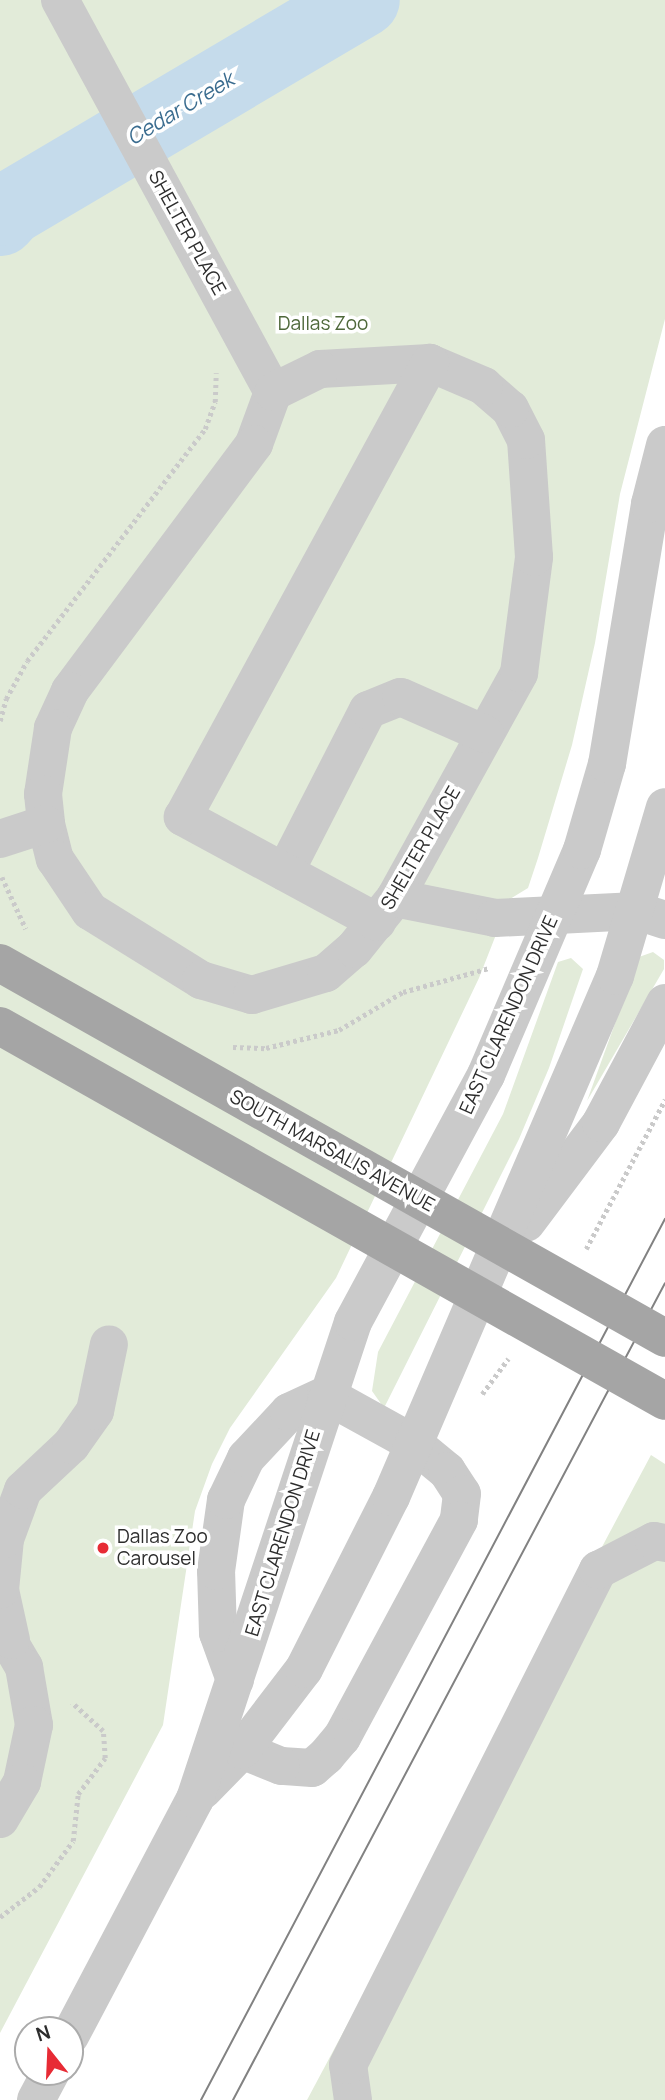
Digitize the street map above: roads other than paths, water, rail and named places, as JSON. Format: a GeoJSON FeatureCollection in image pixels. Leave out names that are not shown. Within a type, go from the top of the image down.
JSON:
{"type":"FeatureCollection","features":[{"type":"Feature","properties":{"kind":"main road","name":"SOUTH MARSALIS AVENUE"},"geometry":{"type":"LineString","coordinates":[[0,963],[665,1338]]}},
{"type":"Feature","properties":{"kind":"main road"},"geometry":{"type":"LineString","coordinates":[[0,1026],[665,1401]]}},
{"type":"Feature","properties":{"kind":"street","name":"SHELTER PLACE"},"geometry":{"type":"LineString","coordinates":[[60,0],[273,392]]}},
{"type":"Feature","properties":{"kind":"street","name":"SHELTER PLACE"},"geometry":{"type":"LineString","coordinates":[[430,363],[484,386],[510,409],[526,440],[534,557],[519,673],[386,910],[326,973],[290,986],[252,995],[201,980],[90,911],[55,859],[46,824],[43,794],[53,728],[70,691],[254,444],[273,392],[320,369],[430,363]]}},
{"type":"Feature","properties":{"kind":"street"},"geometry":{"type":"LineString","coordinates":[[430,363],[183,817],[285,872],[386,910],[495,918],[651,916]]}},
{"type":"Feature","properties":{"kind":"street","name":"EAST CLARENDON DRIVE"},"geometry":{"type":"LineString","coordinates":[[81,2016],[195,1799],[326,1395],[353,1322],[486,1075],[582,850],[607,764],[650,504],[665,445]]}},
{"type":"Feature","properties":{"kind":"street"},"geometry":{"type":"LineString","coordinates":[[285,872],[368,710],[401,697],[485,734]]}},
{"type":"Feature","properties":{"kind":"street","name":"EAST CLARENDON DRIVE"},"geometry":{"type":"LineString","coordinates":[[195,1799],[242,1750],[304,1669],[391,1497],[583,1055],[651,916],[665,807]]}},
{"type":"Feature","properties":{"kind":"street"},"geometry":{"type":"LineString","coordinates":[[0,839],[46,824]]}},
{"type":"Feature","properties":{"kind":"street"},"geometry":{"type":"LineString","coordinates":[[488,1272],[601,1123],[665,1003]]}},
{"type":"Feature","properties":{"kind":"street"},"geometry":{"type":"LineString","coordinates":[[0,1819],[22,1782],[34,1725],[24,1667],[5,1633],[0,1590],[5,1539],[23,1490],[71,1445],[95,1411],[109,1344]]}},
{"type":"Feature","properties":{"kind":"street"},"geometry":{"type":"LineString","coordinates":[[235,1680],[218,1633],[216,1571],[226,1500],[246,1458],[289,1412],[326,1395],[413,1443],[447,1471],[462,1494],[459,1520],[342,1737],[312,1768],[281,1766],[242,1750]]}},
{"type":"Feature","properties":{"kind":"street"},"geometry":{"type":"LineString","coordinates":[[353,2100],[348,2066],[598,1570],[654,1541],[665,1543]]}},
{"type":"Feature","properties":{"kind":"waterway","name":"Cedar Creek"},"geometry":{"type":"LineString","coordinates":[[0,219],[9,209],[363,0]]}},
{"type":"Feature","properties":{"kind":"tram line"},"geometry":{"type":"LineString","coordinates":[[201,2100],[665,1219]]}},
{"type":"Feature","properties":{"kind":"tram line"},"geometry":{"type":"LineString","coordinates":[[233,2100],[665,1283]]}},
{"type":"Feature","properties":{"kind":"place","name":"Dallas Zoo Carousel"},"geometry":{"type":"Point","coordinates":[103,1548]}},
{"type":"Feature","properties":{"kind":"park label","name":"Dallas Zoo"},"geometry":{"type":"Point","coordinates":[323,324]}}]}
